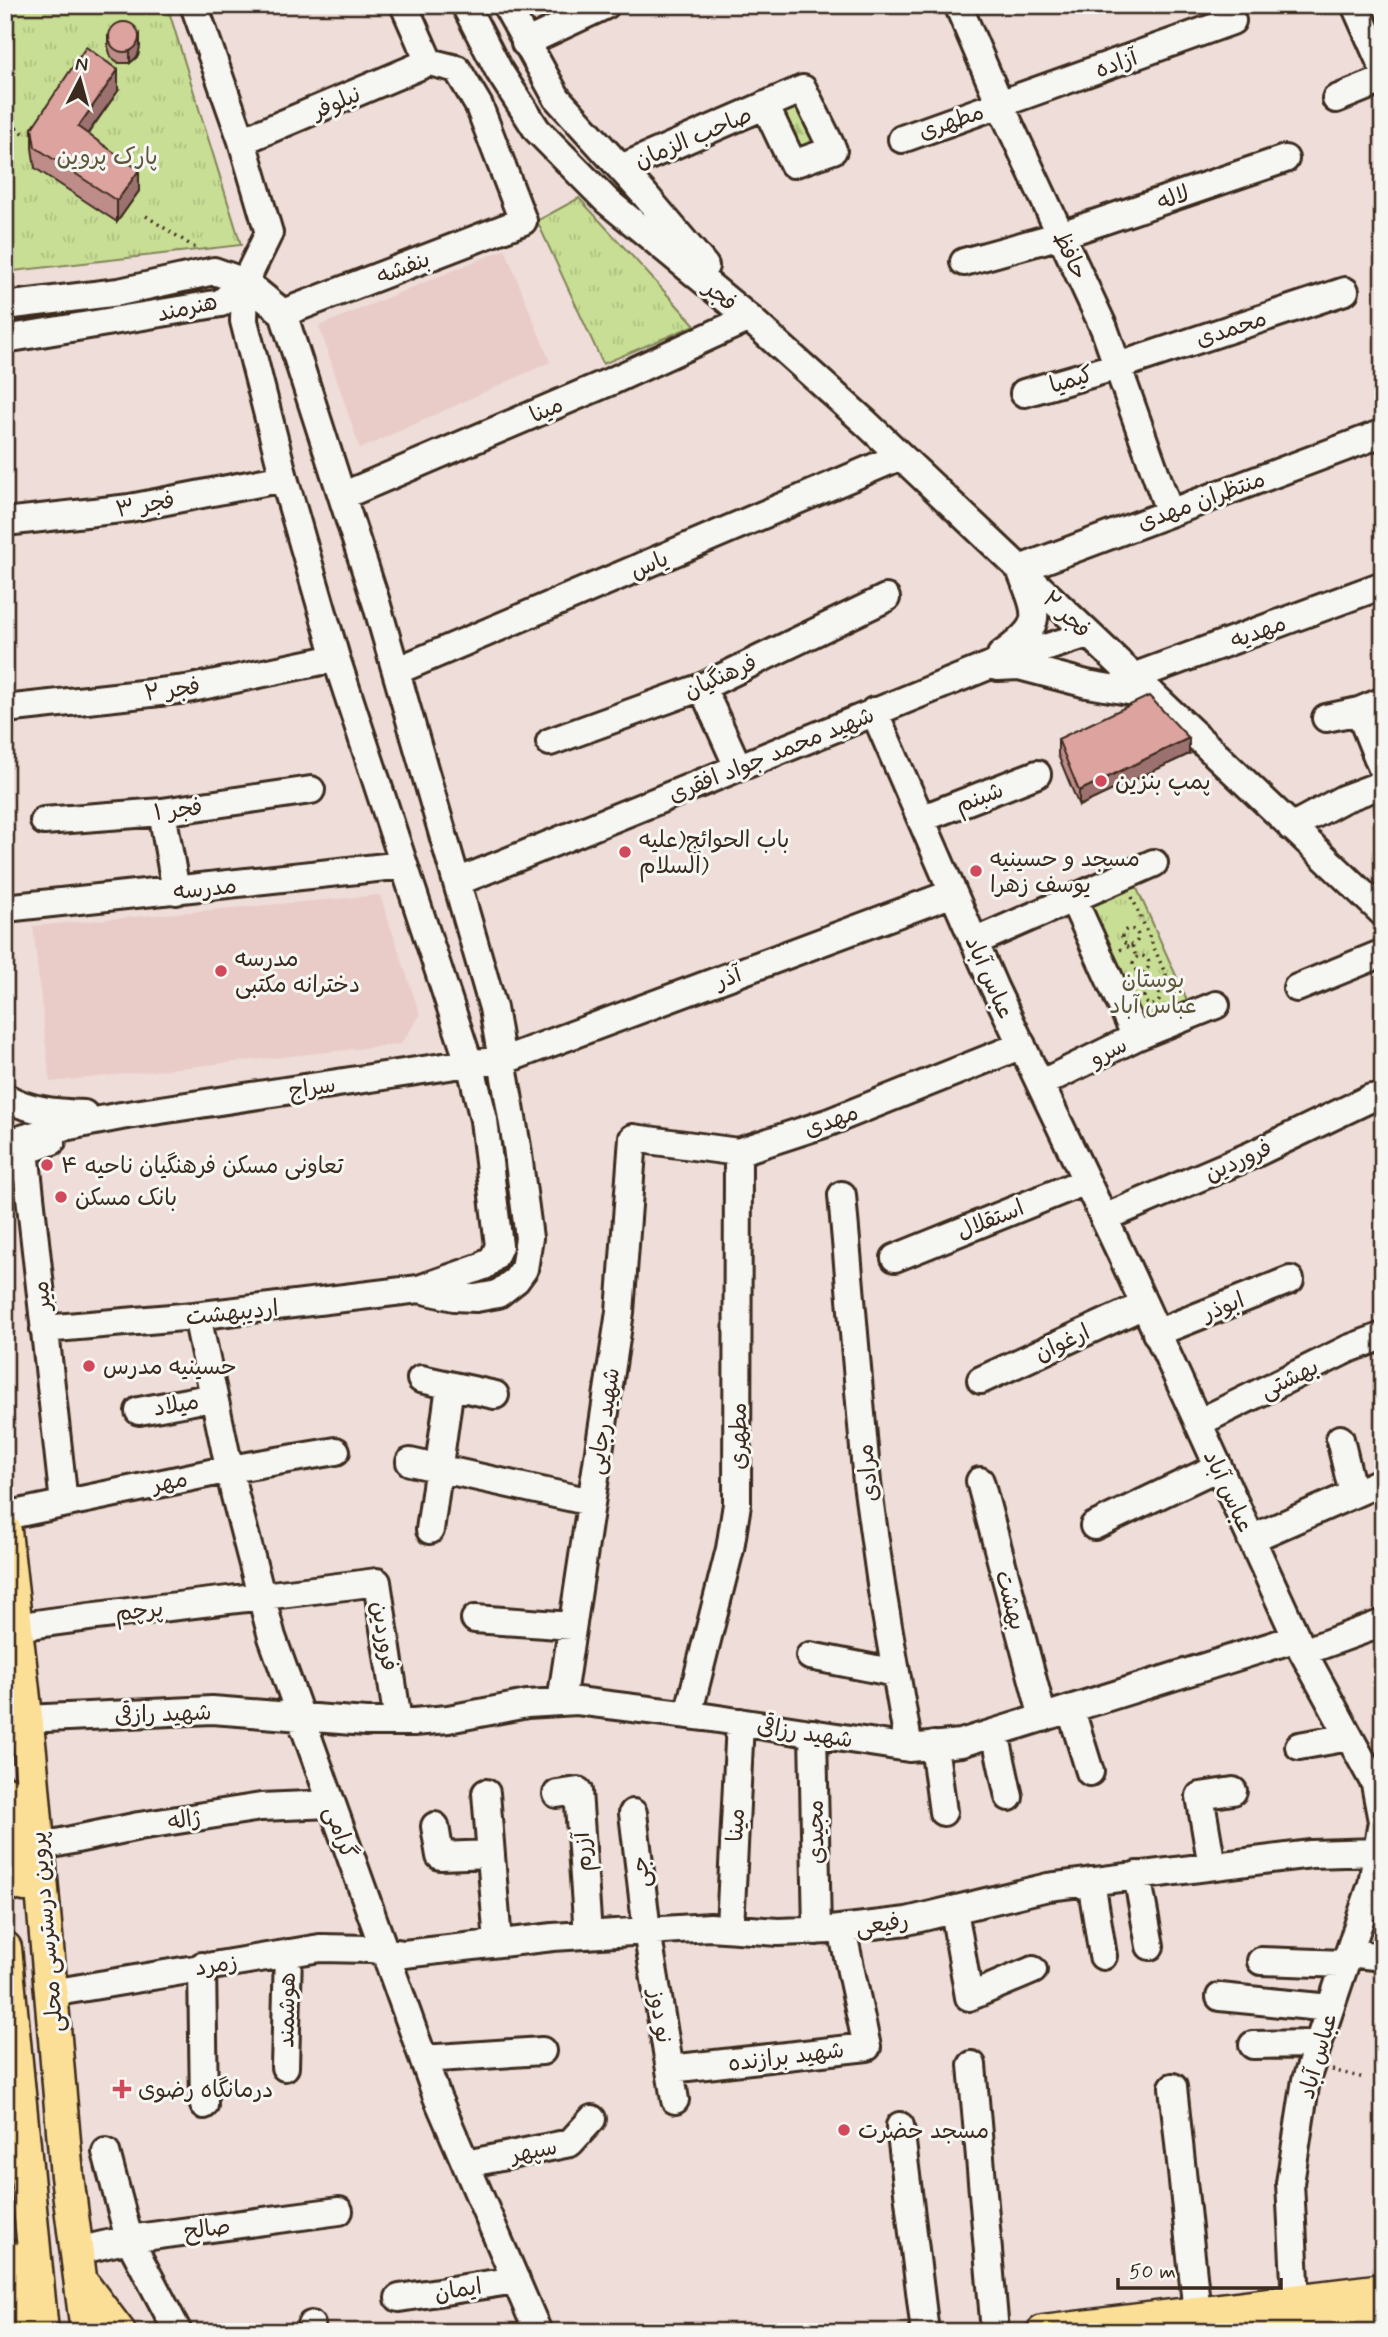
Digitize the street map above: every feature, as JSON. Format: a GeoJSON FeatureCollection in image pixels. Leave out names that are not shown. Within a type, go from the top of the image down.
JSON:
{"type":"FeatureCollection","features":[{"type":"Feature","properties":{"kind":"main road","name":"پروین درسترسی محلی"},"geometry":{"type":"LineString","coordinates":[[5,1531],[26,1719],[67,2176],[84,2313]]}},
{"type":"Feature","properties":{"kind":"main road"},"geometry":{"type":"LineString","coordinates":[[5,1792],[54,2027]]}},
{"type":"Feature","properties":{"kind":"main road"},"geometry":{"type":"LineString","coordinates":[[5,1948],[42,2332]]}},
{"type":"Feature","properties":{"kind":"main road"},"geometry":{"type":"LineString","coordinates":[[5,2255],[13,2332]]}},
{"type":"Feature","properties":{"kind":"main road"},"geometry":{"type":"LineString","coordinates":[[1043,2332],[1383,2290]]}},
{"type":"Feature","properties":{"kind":"main road"},"geometry":{"type":"LineString","coordinates":[[84,2313],[119,2332]]}},
{"type":"Feature","properties":{"kind":"main road"},"geometry":{"type":"LineString","coordinates":[[1244,2332],[1343,2326],[1383,2315]]}},
{"type":"Feature","properties":{"kind":"street"},"geometry":{"type":"LineString","coordinates":[[194,5],[242,141],[270,233],[245,282],[244,321],[284,478],[336,658],[470,1063],[484,1120],[499,1246],[494,1257],[484,1266],[419,1289]]}},
{"type":"Feature","properties":{"kind":"street"},"geometry":{"type":"LineString","coordinates":[[404,5],[429,62]]}},
{"type":"Feature","properties":{"kind":"street","name":"فجر"},"geometry":{"type":"LineString","coordinates":[[465,5],[499,71],[537,130],[607,201],[749,318]]}},
{"type":"Feature","properties":{"kind":"street","name":"فجر"},"geometry":{"type":"LineString","coordinates":[[506,5],[557,98],[621,168],[749,318]]}},
{"type":"Feature","properties":{"kind":"street"},"geometry":{"type":"LineString","coordinates":[[525,43],[606,5]]}},
{"type":"Feature","properties":{"kind":"street","name":"حافظ"},"geometry":{"type":"LineString","coordinates":[[958,5],[1000,104],[1104,328],[1169,511]]}},
{"type":"Feature","properties":{"kind":"street"},"geometry":{"type":"LineString","coordinates":[[1355,5],[1383,68]]}},
{"type":"Feature","properties":{"kind":"street","name":"آزاده"},"geometry":{"type":"LineString","coordinates":[[1000,104],[1232,21]]}},
{"type":"Feature","properties":{"kind":"street","name":"نیلوفر"},"geometry":{"type":"LineString","coordinates":[[242,141],[429,62]]}},
{"type":"Feature","properties":{"kind":"street","name":"بنفشه"},"geometry":{"type":"LineString","coordinates":[[283,313],[523,222],[480,106],[457,69],[429,62]]}},
{"type":"Feature","properties":{"kind":"street"},"geometry":{"type":"LineString","coordinates":[[1336,99],[1383,80]]}},
{"type":"Feature","properties":{"kind":"street","name":"مطهری"},"geometry":{"type":"LineString","coordinates":[[902,138],[1000,104]]}},
{"type":"Feature","properties":{"kind":"street","name":"صاحب الزمان"},"geometry":{"type":"LineString","coordinates":[[621,168],[765,106]]}},
{"type":"Feature","properties":{"kind":"street","name":"لاله"},"geometry":{"type":"LineString","coordinates":[[1061,235],[1284,159]]}},
{"type":"Feature","properties":{"kind":"street"},"geometry":{"type":"LineString","coordinates":[[964,262],[1061,235]]}},
{"type":"Feature","properties":{"kind":"street","name":"هنرمند"},"geometry":{"type":"LineString","coordinates":[[5,306],[118,292],[214,271],[245,282],[222,303],[5,339]]}},
{"type":"Feature","properties":{"kind":"street"},"geometry":{"type":"LineString","coordinates":[[245,282],[283,313],[396,671],[494,1008],[529,1238],[524,1269],[516,1280],[498,1294],[476,1298],[454,1297],[419,1289]]}},
{"type":"Feature","properties":{"kind":"street","name":"محمدی"},"geometry":{"type":"LineString","coordinates":[[1118,366],[1345,291]]}},
{"type":"Feature","properties":{"kind":"street","name":"فجر ۲"},"geometry":{"type":"LineString","coordinates":[[749,318],[901,456],[1383,914]]}},
{"type":"Feature","properties":{"kind":"street","name":"مینا"},"geometry":{"type":"LineString","coordinates":[[342,496],[614,380],[749,318]]}},
{"type":"Feature","properties":{"kind":"street","name":"کیمیا"},"geometry":{"type":"LineString","coordinates":[[1024,393],[1118,366]]}},
{"type":"Feature","properties":{"kind":"street","name":"منتظران مهدی"},"geometry":{"type":"LineString","coordinates":[[1020,569],[1383,433]]}},
{"type":"Feature","properties":{"kind":"street","name":"یاس"},"geometry":{"type":"LineString","coordinates":[[396,671],[901,456]]}},
{"type":"Feature","properties":{"kind":"street","name":"فجر ۳"},"geometry":{"type":"LineString","coordinates":[[5,522],[130,508],[284,478]]}},
{"type":"Feature","properties":{"kind":"street"},"geometry":{"type":"LineString","coordinates":[[986,667],[1023,639],[1034,625],[1035,613],[1020,569]]}},
{"type":"Feature","properties":{"kind":"street","name":"مهدیه"},"geometry":{"type":"LineString","coordinates":[[1141,721],[1151,694],[1383,585]]}},
{"type":"Feature","properties":{"kind":"street","name":"فرهنگیان"},"geometry":{"type":"LineString","coordinates":[[550,742],[702,687],[886,598]]}},
{"type":"Feature","properties":{"kind":"street","name":"شهید محمد جواد افقری"},"geometry":{"type":"LineString","coordinates":[[457,882],[874,711],[986,667],[1088,634]]}},
{"type":"Feature","properties":{"kind":"street","name":"فجر ۲"},"geometry":{"type":"LineString","coordinates":[[5,709],[187,689],[336,658]]}},
{"type":"Feature","properties":{"kind":"street"},"geometry":{"type":"LineString","coordinates":[[986,667],[1019,666],[1087,684],[1151,694]]}},
{"type":"Feature","properties":{"kind":"street"},"geometry":{"type":"LineString","coordinates":[[702,687],[738,767]]}},
{"type":"Feature","properties":{"kind":"street"},"geometry":{"type":"LineString","coordinates":[[1326,718],[1371,706],[1383,771]]}},
{"type":"Feature","properties":{"kind":"street","name":"عباس آباد"},"geometry":{"type":"LineString","coordinates":[[874,711],[974,942],[1300,1645],[1380,1792],[1381,1835],[1372,1884],[1306,2080],[1290,2183],[1296,2301]]}},
{"type":"Feature","properties":{"kind":"street"},"geometry":{"type":"LineString","coordinates":[[1167,746],[1178,740],[1196,737]]}},
{"type":"Feature","properties":{"kind":"street","name":"شبنم"},"geometry":{"type":"LineString","coordinates":[[921,819],[1038,774]]}},
{"type":"Feature","properties":{"kind":"street"},"geometry":{"type":"LineString","coordinates":[[1290,827],[1343,799],[1383,785]]}},
{"type":"Feature","properties":{"kind":"street","name":"فجر ۱"},"geometry":{"type":"LineString","coordinates":[[44,821],[162,812],[311,790]]}},
{"type":"Feature","properties":{"kind":"street"},"geometry":{"type":"LineString","coordinates":[[162,812],[176,891]]}},
{"type":"Feature","properties":{"kind":"street"},"geometry":{"type":"LineString","coordinates":[[974,942],[1154,863]]}},
{"type":"Feature","properties":{"kind":"street","name":"مدرسه"},"geometry":{"type":"LineString","coordinates":[[5,908],[404,865]]}},
{"type":"Feature","properties":{"kind":"street","name":"آذر"},"geometry":{"type":"LineString","coordinates":[[502,1061],[953,893]]}},
{"type":"Feature","properties":{"kind":"street"},"geometry":{"type":"LineString","coordinates":[[1073,899],[1136,1037]]}},
{"type":"Feature","properties":{"kind":"street"},"geometry":{"type":"LineString","coordinates":[[1297,989],[1383,953]]}},
{"type":"Feature","properties":{"kind":"street","name":"سرو"},"geometry":{"type":"LineString","coordinates":[[1040,1084],[1136,1037],[1216,1005]]}},
{"type":"Feature","properties":{"kind":"street","name":"مهدی"},"geometry":{"type":"LineString","coordinates":[[633,1138],[738,1152],[827,1124],[1022,1045]]}},
{"type":"Feature","properties":{"kind":"street","name":"سراج"},"geometry":{"type":"LineString","coordinates":[[5,1150],[18,1140],[121,1116],[470,1063],[502,1061]]}},
{"type":"Feature","properties":{"kind":"street","name":"سراج"},"geometry":{"type":"LineString","coordinates":[[5,1097],[17,1104],[57,1113],[121,1116]]}},
{"type":"Feature","properties":{"kind":"street","name":"فروردین"},"geometry":{"type":"LineString","coordinates":[[1104,1218],[1252,1155],[1371,1098]]}},
{"type":"Feature","properties":{"kind":"street","name":"میر"},"geometry":{"type":"LineString","coordinates":[[64,1503],[25,1152],[59,1139],[81,1124]]}},
{"type":"Feature","properties":{"kind":"street","name":"شهید رجایی"},"geometry":{"type":"LineString","coordinates":[[561,1702],[620,1312],[633,1138]]}},
{"type":"Feature","properties":{"kind":"street","name":"مطهری"},"geometry":{"type":"LineString","coordinates":[[688,1714],[730,1549],[737,1504],[738,1152]]}},
{"type":"Feature","properties":{"kind":"street","name":"استقلال"},"geometry":{"type":"LineString","coordinates":[[894,1258],[1086,1181]]}},
{"type":"Feature","properties":{"kind":"street","name":"مرادی"},"geometry":{"type":"LineString","coordinates":[[842,1195],[867,1483],[896,1673],[943,1812]]}},
{"type":"Feature","properties":{"kind":"street","name":"ابوذر"},"geometry":{"type":"LineString","coordinates":[[1156,1333],[1290,1280]]}},
{"type":"Feature","properties":{"kind":"street","name":"اردیبهشت"},"geometry":{"type":"LineString","coordinates":[[44,1329],[197,1316],[419,1289]]}},
{"type":"Feature","properties":{"kind":"street","name":"ارغوان"},"geometry":{"type":"LineString","coordinates":[[981,1380],[1144,1305]]}},
{"type":"Feature","properties":{"kind":"street","name":"گرامی"},"geometry":{"type":"LineString","coordinates":[[197,1316],[230,1469],[272,1637],[423,2059],[538,2332]]}},
{"type":"Feature","properties":{"kind":"street","name":"بهشتی"},"geometry":{"type":"LineString","coordinates":[[1198,1423],[1348,1349],[1383,1336]]}},
{"type":"Feature","properties":{"kind":"street"},"geometry":{"type":"LineString","coordinates":[[421,1378],[495,1395]]}},
{"type":"Feature","properties":{"kind":"street"},"geometry":{"type":"LineString","coordinates":[[430,1530],[450,1385]]}},
{"type":"Feature","properties":{"kind":"street","name":"میلاد"},"geometry":{"type":"LineString","coordinates":[[139,1411],[214,1397]]}},
{"type":"Feature","properties":{"kind":"street"},"geometry":{"type":"LineString","coordinates":[[1340,1439],[1353,1494]]}},
{"type":"Feature","properties":{"kind":"street","name":"مهر"},"geometry":{"type":"LineString","coordinates":[[5,1517],[230,1469],[336,1451]]}},
{"type":"Feature","properties":{"kind":"street"},"geometry":{"type":"LineString","coordinates":[[410,1462],[591,1502]]}},
{"type":"Feature","properties":{"kind":"street"},"geometry":{"type":"LineString","coordinates":[[1094,1526],[1218,1467]]}},
{"type":"Feature","properties":{"kind":"street","name":"بهشت"},"geometry":{"type":"LineString","coordinates":[[979,1481],[1043,1718]]}},
{"type":"Feature","properties":{"kind":"street"},"geometry":{"type":"LineString","coordinates":[[1251,1539],[1383,1481]]}},
{"type":"Feature","properties":{"kind":"street","name":"فروردین"},"geometry":{"type":"LineString","coordinates":[[262,1598],[377,1582],[398,1722]]}},
{"type":"Feature","properties":{"kind":"street","name":"پرچم"},"geometry":{"type":"LineString","coordinates":[[16,1628],[122,1611],[262,1598]]}},
{"type":"Feature","properties":{"kind":"street"},"geometry":{"type":"LineString","coordinates":[[475,1619],[572,1626]]}},
{"type":"Feature","properties":{"kind":"street","name":"شهید رزاقی"},"geometry":{"type":"LineString","coordinates":[[300,1717],[398,1722],[448,1719],[527,1704],[578,1701],[921,1746],[961,1743],[1383,1623]]}},
{"type":"Feature","properties":{"kind":"street"},"geometry":{"type":"LineString","coordinates":[[810,1656],[896,1673]]}},
{"type":"Feature","properties":{"kind":"street","name":"شهید رازقی"},"geometry":{"type":"LineString","coordinates":[[26,1719],[212,1710],[300,1717]]}},
{"type":"Feature","properties":{"kind":"street"},"geometry":{"type":"LineString","coordinates":[[1071,1710],[1090,1772]]}},
{"type":"Feature","properties":{"kind":"street","name":"مینا"},"geometry":{"type":"LineString","coordinates":[[730,1928],[740,1722]]}},
{"type":"Feature","properties":{"kind":"street","name":"مجیدی"},"geometry":{"type":"LineString","coordinates":[[813,1733],[829,1930]]}},
{"type":"Feature","properties":{"kind":"street"},"geometry":{"type":"LineString","coordinates":[[995,1733],[1009,1797]]}},
{"type":"Feature","properties":{"kind":"street"},"geometry":{"type":"LineString","coordinates":[[1299,1746],[1349,1737]]}},
{"type":"Feature","properties":{"kind":"street","name":"آزرم"},"geometry":{"type":"LineString","coordinates":[[557,1794],[578,1791],[588,1935]]}},
{"type":"Feature","properties":{"kind":"street"},"geometry":{"type":"LineString","coordinates":[[1212,1866],[1200,1796],[1233,1791]]}},
{"type":"Feature","properties":{"kind":"street"},"geometry":{"type":"LineString","coordinates":[[486,1793],[498,1943]]}},
{"type":"Feature","properties":{"kind":"street","name":"ژاله"},"geometry":{"type":"LineString","coordinates":[[38,1847],[139,1826],[247,1809],[331,1804]]}},
{"type":"Feature","properties":{"kind":"street","name":"جی"},"geometry":{"type":"LineString","coordinates":[[634,1813],[647,1931]]}},
{"type":"Feature","properties":{"kind":"street"},"geometry":{"type":"LineString","coordinates":[[435,1826],[440,1856],[491,1854]]}},
{"type":"Feature","properties":{"kind":"street","name":"رفیعی"},"geometry":{"type":"LineString","coordinates":[[383,1951],[404,1954],[588,1935],[710,1927],[778,1932],[829,1930],[907,1921],[1048,1887],[1311,1854],[1381,1835]]}},
{"type":"Feature","properties":{"kind":"street"},"geometry":{"type":"LineString","coordinates":[[1137,1875],[1150,1946]]}},
{"type":"Feature","properties":{"kind":"street"},"geometry":{"type":"LineString","coordinates":[[1091,1881],[1103,1956]]}},
{"type":"Feature","properties":{"kind":"street"},"geometry":{"type":"LineString","coordinates":[[954,1910],[969,1997],[1033,1970]]}},
{"type":"Feature","properties":{"kind":"street","name":"شهید برازنده"},"geometry":{"type":"LineString","coordinates":[[670,2069],[867,2047],[829,1930]]}},
{"type":"Feature","properties":{"kind":"street","name":"نو دوز"},"geometry":{"type":"LineString","coordinates":[[647,1931],[675,2101]]}},
{"type":"Feature","properties":{"kind":"street","name":"زمرد"},"geometry":{"type":"LineString","coordinates":[[51,1993],[320,1948],[383,1951]]}},
{"type":"Feature","properties":{"kind":"street","name":"هوشمند"},"geometry":{"type":"LineString","coordinates":[[285,2067],[288,1953]]}},
{"type":"Feature","properties":{"kind":"street"},"geometry":{"type":"LineString","coordinates":[[1261,1961],[1383,1957]]}},
{"type":"Feature","properties":{"kind":"street"},"geometry":{"type":"LineString","coordinates":[[202,1966],[204,2105]]}},
{"type":"Feature","properties":{"kind":"street"},"geometry":{"type":"LineString","coordinates":[[1220,1997],[1330,2008]]}},
{"type":"Feature","properties":{"kind":"street"},"geometry":{"type":"LineString","coordinates":[[1253,2045],[1315,2054]]}},
{"type":"Feature","properties":{"kind":"street"},"geometry":{"type":"LineString","coordinates":[[423,2059],[541,2051]]}},
{"type":"Feature","properties":{"kind":"street"},"geometry":{"type":"LineString","coordinates":[[972,2065],[995,2332]]}},
{"type":"Feature","properties":{"kind":"street"},"geometry":{"type":"LineString","coordinates":[[1173,2087],[1197,2313]]}},
{"type":"Feature","properties":{"kind":"street","name":"سپهر"},"geometry":{"type":"LineString","coordinates":[[466,2164],[570,2143],[592,2119]]}},
{"type":"Feature","properties":{"kind":"street"},"geometry":{"type":"LineString","coordinates":[[900,2126],[925,2332]]}},
{"type":"Feature","properties":{"kind":"street"},"geometry":{"type":"LineString","coordinates":[[106,2152],[129,2239],[178,2332]]}},
{"type":"Feature","properties":{"kind":"street","name":"صالح"},"geometry":{"type":"LineString","coordinates":[[77,2251],[129,2239],[339,2211]]}},
{"type":"Feature","properties":{"kind":"street","name":"ایمان"},"geometry":{"type":"LineString","coordinates":[[400,2298],[516,2280]]}},
{"type":"Feature","properties":{"kind":"path"},"geometry":{"type":"LineString","coordinates":[[5,119],[27,136]]}},
{"type":"Feature","properties":{"kind":"path"},"geometry":{"type":"LineString","coordinates":[[1124,877],[1185,1017]]}},
{"type":"Feature","properties":{"kind":"path"},"geometry":{"type":"LineString","coordinates":[[1135,931],[1144,924]]}},
{"type":"Feature","properties":{"kind":"path"},"geometry":{"type":"LineString","coordinates":[[1132,945],[1122,942],[1122,934],[1128,929],[1135,931]]}},
{"type":"Feature","properties":{"kind":"path"},"geometry":{"type":"LineString","coordinates":[[1132,945],[1138,939],[1135,931]]}},
{"type":"Feature","properties":{"kind":"path"},"geometry":{"type":"LineString","coordinates":[[1132,945],[1136,957],[1133,964],[1135,969],[1144,972]]}},
{"type":"Feature","properties":{"kind":"path"},"geometry":{"type":"LineString","coordinates":[[1147,958],[1155,950]]}},
{"type":"Feature","properties":{"kind":"path"},"geometry":{"type":"LineString","coordinates":[[1136,957],[1147,958]]}},
{"type":"Feature","properties":{"kind":"path"},"geometry":{"type":"LineString","coordinates":[[1144,972],[1150,966],[1147,958]]}},
{"type":"Feature","properties":{"kind":"path"},"geometry":{"type":"LineString","coordinates":[[1144,972],[1149,989]]}},
{"type":"Feature","properties":{"kind":"path"},"geometry":{"type":"LineString","coordinates":[[1149,989],[1172,989]]}},
{"type":"Feature","properties":{"kind":"path"},"geometry":{"type":"LineString","coordinates":[[1149,989],[1143,997],[1149,1005],[1159,1001],[1157,990]]}},
{"type":"Feature","properties":{"kind":"path"},"geometry":{"type":"LineString","coordinates":[[1315,2054],[1364,2078]]}},
{"type":"Feature","properties":{"kind":"shaded area"},"geometry":{"type":"Polygon","coordinates":[[[505,249],[550,362],[360,449],[319,326],[505,249]]]}},
{"type":"Feature","properties":{"kind":"shaded area","name":"مدرسه دخترانه مکتبی"},"geometry":{"type":"Polygon","coordinates":[[[380,895],[420,1015],[401,1044],[50,1082],[33,926],[380,895]]]}},
{"type":"Feature","properties":{"kind":"green space","name":"پارک پروین"},"geometry":{"type":"Polygon","coordinates":[[[5,5],[167,5],[241,245],[5,272],[5,5]]]}},
{"type":"Feature","properties":{"kind":"green space"},"geometry":{"type":"Polygon","coordinates":[[[801,99],[824,145],[796,155],[771,108],[801,99]]]}},
{"type":"Feature","properties":{"kind":"green space"},"geometry":{"type":"Polygon","coordinates":[[[579,198],[695,325],[603,364],[537,221],[579,198]]]}},
{"type":"Feature","properties":{"kind":"green space","name":"بوستان عباس آباد"},"geometry":{"type":"Polygon","coordinates":[[[1135,884],[1190,1007],[1139,1027],[1088,904],[1135,884]]]}},
{"type":"Feature","properties":{"kind":"building"},"geometry":{"type":"Polygon","coordinates":[[[124,22],[135,26],[139,37],[135,48],[124,52],[113,48],[109,37],[113,26],[124,22]]]}},
{"type":"Feature","properties":{"kind":"building"},"geometry":{"type":"Polygon","coordinates":[[[86,47],[118,70],[78,127],[139,170],[117,201],[35,147],[32,128],[86,47]]]}},
{"type":"Feature","properties":{"kind":"building","name":"پمپ بنزین"},"geometry":{"type":"Polygon","coordinates":[[[1149,696],[1189,738],[1079,791],[1058,739],[1149,696]]]}},
{"type":"Feature","properties":{"kind":"place","name":"پمپ بنزین"},"geometry":{"type":"Point","coordinates":[1101,781]}},
{"type":"Feature","properties":{"kind":"place","name":"باب الحوائج(علیه السلام)"},"geometry":{"type":"Point","coordinates":[625,852]}},
{"type":"Feature","properties":{"kind":"place","name":"مسجد و حسینیه یوسف زهرا"},"geometry":{"type":"Point","coordinates":[976,871]}},
{"type":"Feature","properties":{"kind":"place","name":"مدرسه دخترانه مکتبی"},"geometry":{"type":"Point","coordinates":[221,971]}},
{"type":"Feature","properties":{"kind":"place","name":"تعاونی مسکن فرهنگیان ناحیه ۴"},"geometry":{"type":"Point","coordinates":[47,1165]}},
{"type":"Feature","properties":{"kind":"place","name":"بانک مسکن"},"geometry":{"type":"Point","coordinates":[61,1197]}},
{"type":"Feature","properties":{"kind":"place","name":"حسینیه مدرس"},"geometry":{"type":"Point","coordinates":[89,1366]}},
{"type":"Feature","properties":{"kind":"place","name":"درمانگاه رضوی"},"geometry":{"type":"Point","coordinates":[122,2089]}},
{"type":"Feature","properties":{"kind":"place","name":"مسجد حضرت"},"geometry":{"type":"Point","coordinates":[844,2130]}}]}
